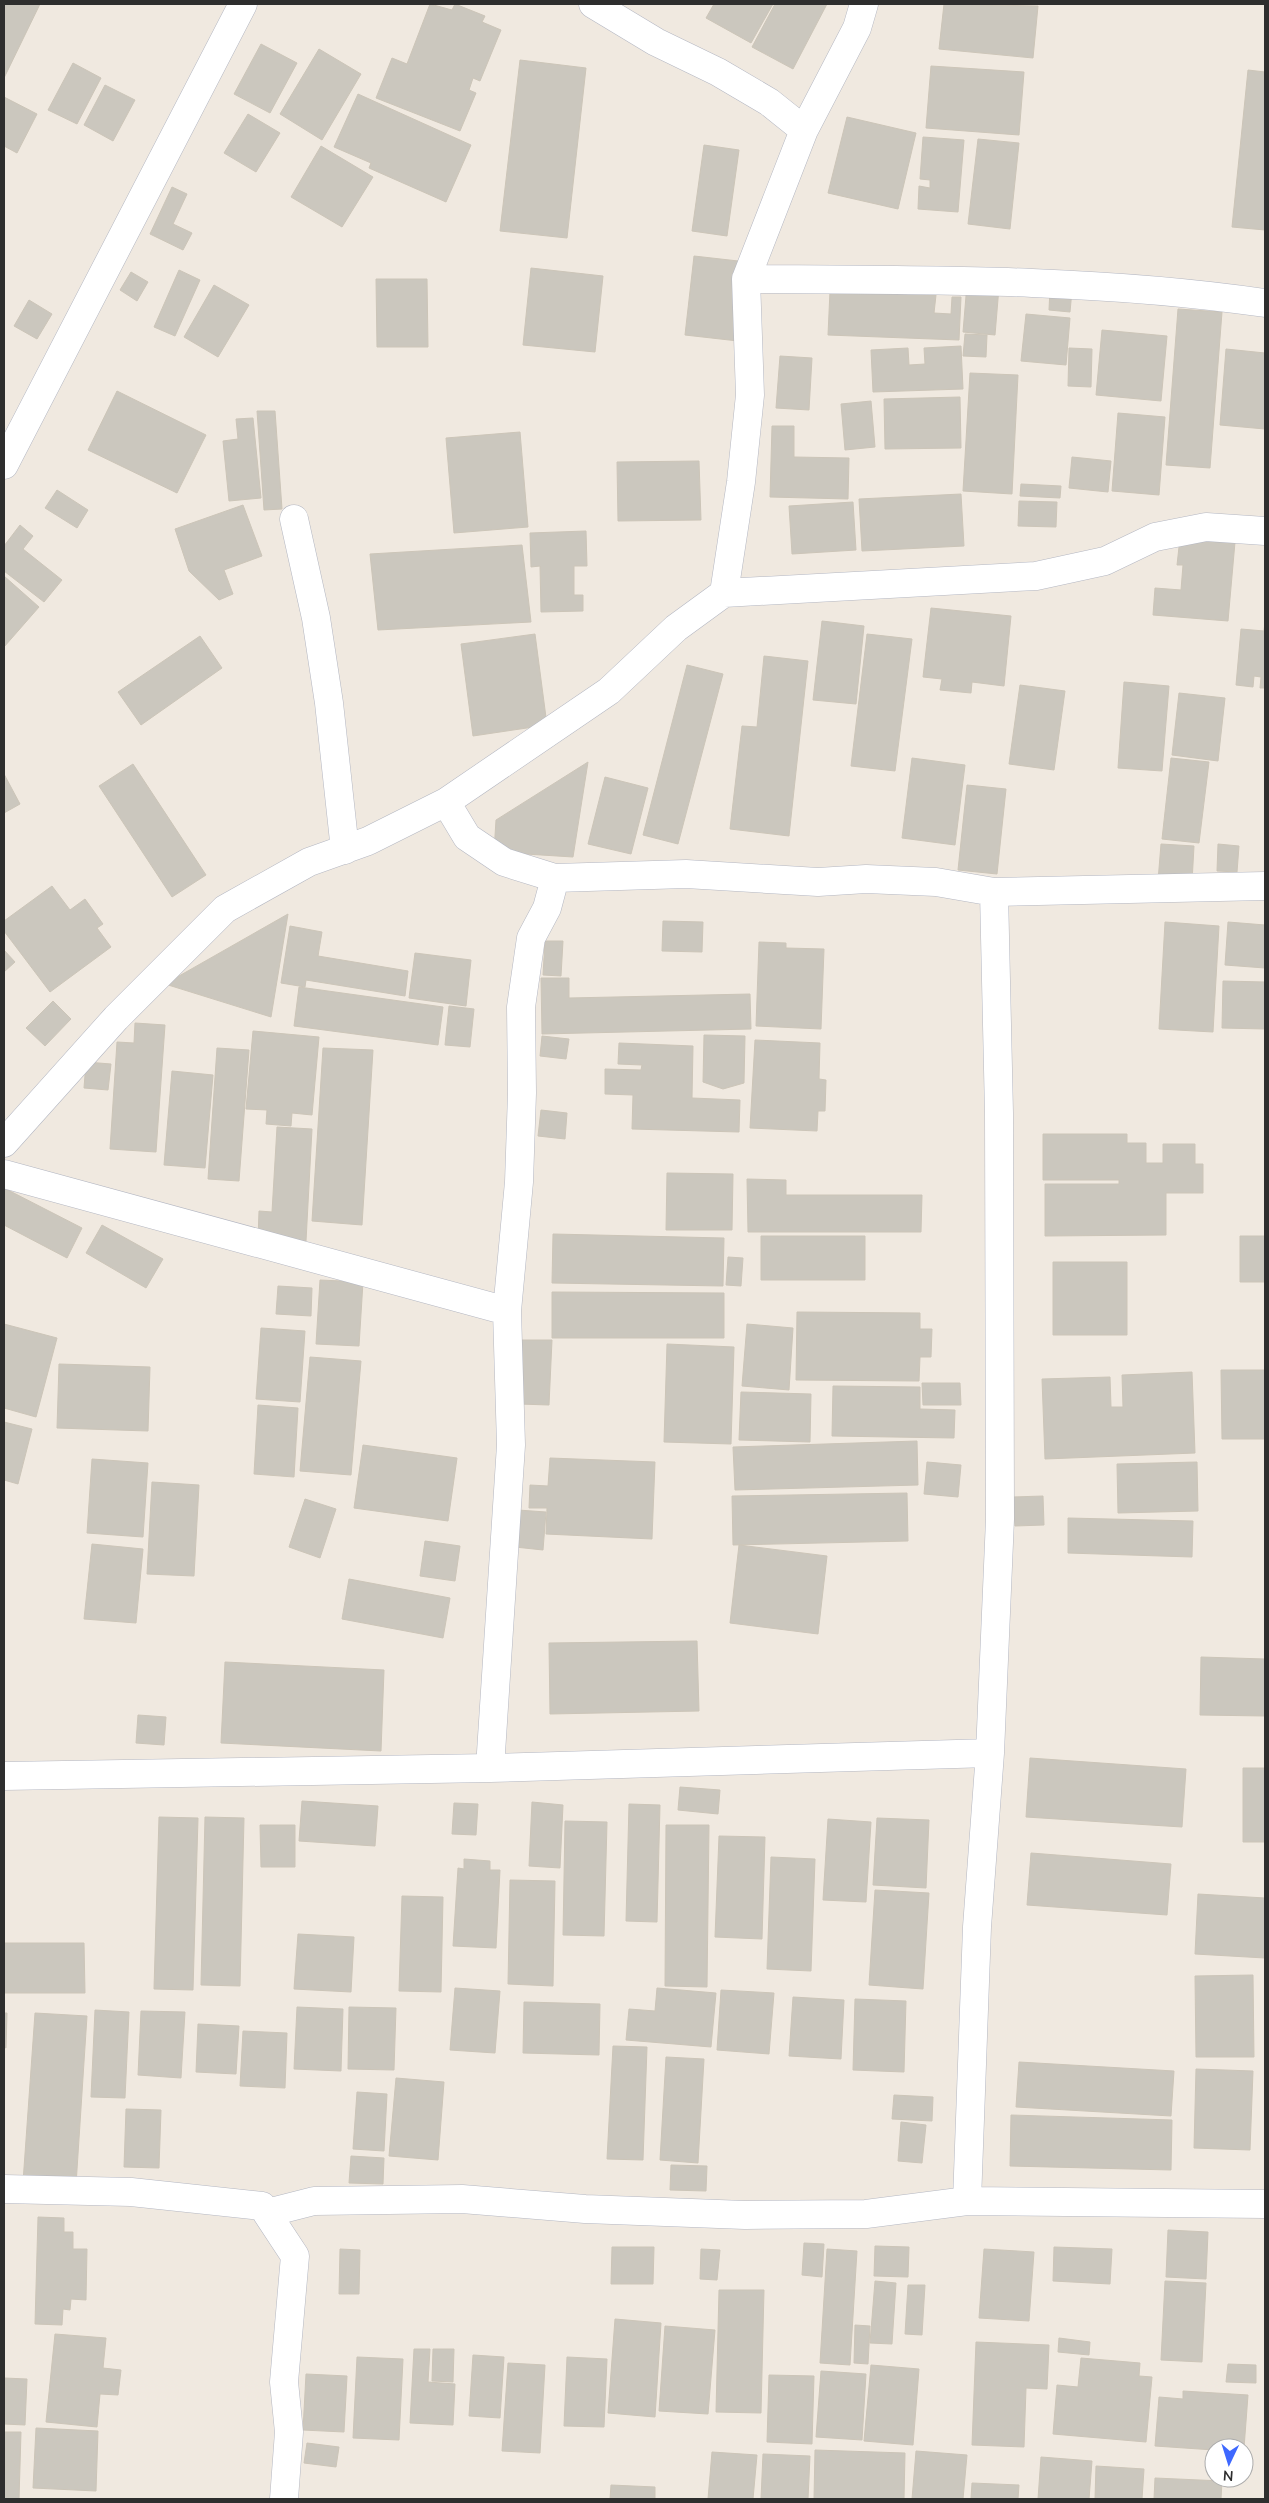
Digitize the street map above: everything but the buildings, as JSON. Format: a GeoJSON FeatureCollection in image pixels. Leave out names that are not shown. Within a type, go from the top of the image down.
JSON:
{"type":"FeatureCollection","features":[{"type":"Feature","properties":{"kind":"street"},"geometry":{"type":"LineString","coordinates":[[4,465],[243,4]]}},
{"type":"Feature","properties":{"kind":"street"},"geometry":{"type":"LineString","coordinates":[[593,4],[656,42],[718,72],[769,102],[804,130]]}},
{"type":"Feature","properties":{"kind":"street"},"geometry":{"type":"LineString","coordinates":[[724,593],[741,482],[750,395],[746,279],[804,130],[856,28],[864,4]]}},
{"type":"Feature","properties":{"kind":"street"},"geometry":{"type":"LineString","coordinates":[[746,279],[1020,281],[1205,294],[1265,303]]}},
{"type":"Feature","properties":{"kind":"street"},"geometry":{"type":"LineString","coordinates":[[294,518],[316,618],[329,703],[344,850]]}},
{"type":"Feature","properties":{"kind":"street"},"geometry":{"type":"LineString","coordinates":[[4,1143],[116,1018],[225,909],[309,862],[344,850],[446,802],[609,691],[676,628],[724,593],[1036,576],[1105,561],[1155,537],[1206,527],[1265,531]]}},
{"type":"Feature","properties":{"kind":"street"},"geometry":{"type":"LineString","coordinates":[[446,802],[467,837],[504,862],[555,878],[686,874],[818,882],[866,879],[936,882],[994,892],[1265,886]]}},
{"type":"Feature","properties":{"kind":"street"},"geometry":{"type":"LineString","coordinates":[[490,1768],[511,1446],[507,1311],[519,1182],[522,1093],[521,1007],[531,938],[548,908],[555,878]]}},
{"type":"Feature","properties":{"kind":"street"},"geometry":{"type":"LineString","coordinates":[[967,2200],[977,1927],[990,1753],[1000,1519],[999,1113],[994,892]]}},
{"type":"Feature","properties":{"kind":"street"},"geometry":{"type":"LineString","coordinates":[[4,1174],[507,1311]]}},
{"type":"Feature","properties":{"kind":"street"},"geometry":{"type":"LineString","coordinates":[[4,1776],[490,1768],[990,1753]]}},
{"type":"Feature","properties":{"kind":"street"},"geometry":{"type":"LineString","coordinates":[[4,2189],[131,2192],[262,2206],[295,2256],[284,2382],[289,2432],[284,2499]]}},
{"type":"Feature","properties":{"kind":"street"},"geometry":{"type":"LineString","coordinates":[[267,2212],[314,2200],[462,2199],[585,2209],[745,2216],[866,2214],[967,2200],[1265,2204]]}}]}
